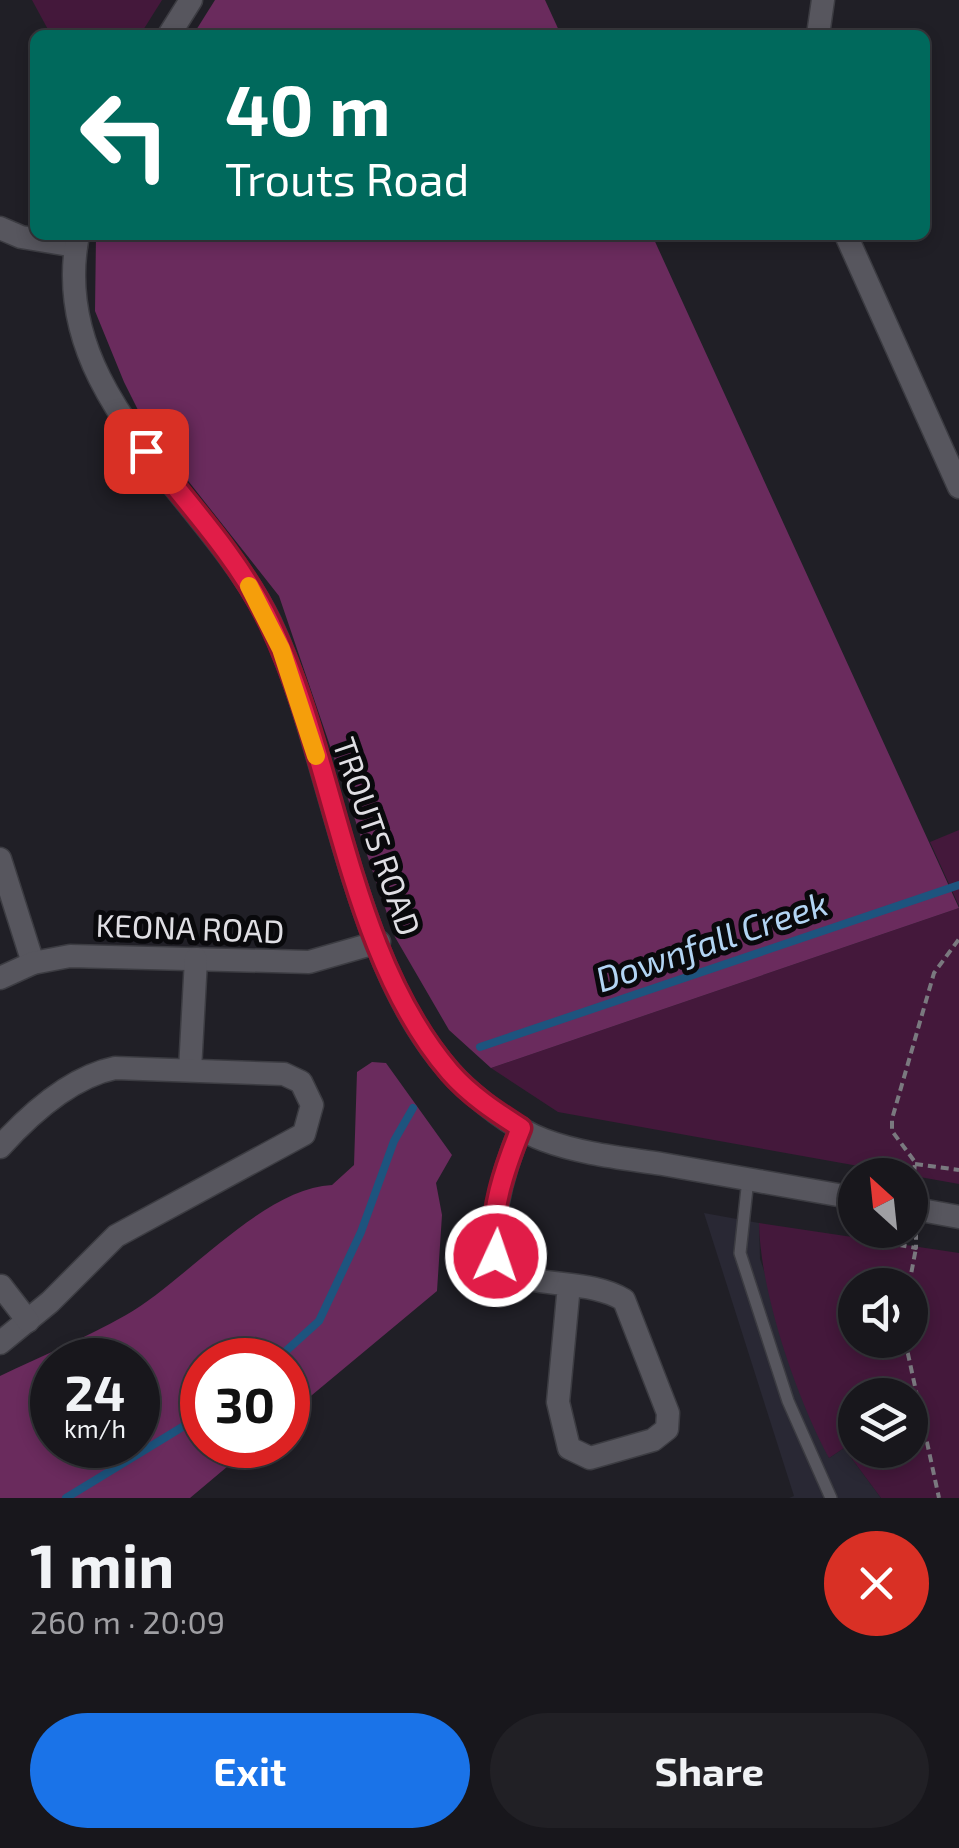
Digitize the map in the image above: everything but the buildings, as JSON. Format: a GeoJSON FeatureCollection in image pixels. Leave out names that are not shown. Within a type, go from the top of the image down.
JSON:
{"type":"FeatureCollection","features":[{"type":"Feature","properties":{"kind":"street"},"geometry":{"type":"LineString","coordinates":[[173,30],[191,0]]}},
{"type":"Feature","properties":{"kind":"street"},"geometry":{"type":"LineString","coordinates":[[819,30],[823,0]]}},
{"type":"Feature","properties":{"kind":"street"},"geometry":{"type":"LineString","coordinates":[[0,228],[30,237]]}},
{"type":"Feature","properties":{"kind":"street","name":"TROUTS ROAD"},"geometry":{"type":"LineString","coordinates":[[77,240],[76,302],[100,380],[128,426],[242,574],[271,624],[378,942],[412,1016],[438,1057],[472,1093],[521,1128],[575,1149],[838,1195]]}},
{"type":"Feature","properties":{"kind":"street"},"geometry":{"type":"LineString","coordinates":[[848,240],[959,486]]}},
{"type":"Feature","properties":{"kind":"street"},"geometry":{"type":"LineString","coordinates":[[0,859],[32,962]]}},
{"type":"Feature","properties":{"kind":"street","name":"KEONA ROAD"},"geometry":{"type":"LineString","coordinates":[[0,978],[32,962],[90,956],[310,962],[378,942]]}},
{"type":"Feature","properties":{"kind":"street"},"geometry":{"type":"LineString","coordinates":[[190,1070],[196,959]]}},
{"type":"Feature","properties":{"kind":"street"},"geometry":{"type":"LineString","coordinates":[[0,1147],[39,1109],[102,1070],[190,1070],[294,1077],[311,1096],[310,1125],[285,1147],[116,1236],[0,1344]]}},
{"type":"Feature","properties":{"kind":"street"},"geometry":{"type":"LineString","coordinates":[[521,1128],[502,1183],[494,1237],[496,1256],[512,1273],[570,1285],[613,1294],[627,1304],[668,1413],[669,1424],[658,1438],[590,1458],[570,1448],[558,1402],[570,1285]]}},
{"type":"Feature","properties":{"kind":"street"},"geometry":{"type":"LineString","coordinates":[[928,1212],[959,1217]]}},
{"type":"Feature","properties":{"kind":"street"},"geometry":{"type":"LineString","coordinates":[[1,1286],[28,1320]]}},
{"type":"Feature","properties":{"kind":"lane"},"geometry":{"type":"LineString","coordinates":[[748,1179],[740,1253],[788,1401],[831,1498]]}},
{"type":"Feature","properties":{"kind":"path"},"geometry":{"type":"LineString","coordinates":[[911,1158],[892,1132],[892,1119],[934,973],[959,939]]}},
{"type":"Feature","properties":{"kind":"path"},"geometry":{"type":"LineString","coordinates":[[928,1166],[959,1170]]}},
{"type":"Feature","properties":{"kind":"path"},"geometry":{"type":"LineString","coordinates":[[912,1268],[916,1248]]}},
{"type":"Feature","properties":{"kind":"path"},"geometry":{"type":"LineString","coordinates":[[910,1358],[939,1498]]}},
{"type":"Feature","properties":{"kind":"shaded area"},"geometry":{"type":"Polygon","coordinates":[[[32,0],[162,0],[143,30],[48,30],[32,0]]]}},
{"type":"Feature","properties":{"kind":"shaded area"},"geometry":{"type":"Polygon","coordinates":[[[215,0],[545,0],[559,30],[196,30],[215,0]]]}},
{"type":"Feature","properties":{"kind":"shaded area"},"geometry":{"type":"Polygon","coordinates":[[[96,240],[654,240],[959,908],[491,1068],[449,1030],[395,937],[279,596],[148,430],[95,311],[96,240]]]}},
{"type":"Feature","properties":{"kind":"shaded area"},"geometry":{"type":"Polygon","coordinates":[[[959,830],[959,906],[930,842],[959,830]]]}},
{"type":"Feature","properties":{"kind":"shaded area"},"geometry":{"type":"Polygon","coordinates":[[[959,908],[959,1184],[928,1178],[928,1158],[838,1158],[838,1162],[558,1112],[491,1068],[959,908]]]}},
{"type":"Feature","properties":{"kind":"shaded area"},"geometry":{"type":"Polygon","coordinates":[[[372,1062],[386,1063],[452,1155],[436,1183],[442,1215],[437,1291],[310,1397],[310,1338],[180,1338],[180,1468],[226,1468],[190,1498],[0,1498],[0,1376],[30,1362],[30,1468],[160,1468],[160,1338],[81,1338],[149,1300],[252,1218],[306,1190],[332,1185],[354,1165],[357,1072],[372,1062]]]}},
{"type":"Feature","properties":{"kind":"shaded area"},"geometry":{"type":"Polygon","coordinates":[[[704,1213],[759,1223],[760,1259],[829,1458],[838,1452],[838,1468],[859,1468],[881,1498],[789,1498],[794,1496],[704,1213]]]}},
{"type":"Feature","properties":{"kind":"shaded area"},"geometry":{"type":"Polygon","coordinates":[[[759,1223],[838,1235],[838,1248],[926,1248],[959,1253],[959,1498],[881,1498],[859,1468],[928,1468],[928,1378],[838,1378],[838,1452],[829,1458],[804,1405],[782,1343],[766,1280],[759,1223]]]}},
{"type":"Feature","properties":{"kind":"waterway","name":"Downfall Creek"},"geometry":{"type":"LineString","coordinates":[[480,1047],[959,885]]}},
{"type":"Feature","properties":{"kind":"waterway","name":"Downfall Creek"},"geometry":{"type":"LineString","coordinates":[[300,1338],[319,1321],[361,1232],[394,1141],[413,1108]]}},
{"type":"Feature","properties":{"kind":"waterway","name":"Downfall Creek"},"geometry":{"type":"LineString","coordinates":[[66,1498],[180,1428]]}},
{"type":"Feature","properties":{"kind":"slow traffic"},"geometry":{"type":"LineString","coordinates":[[249,586],[281,649],[316,756]]}},
{"type":"Feature","properties":{"kind":"route"},"geometry":{"type":"LineString","coordinates":[[146,451],[242,574],[271,624],[378,942],[417,1025],[458,1081],[521,1128],[502,1183],[494,1237],[496,1256]]}}]}
